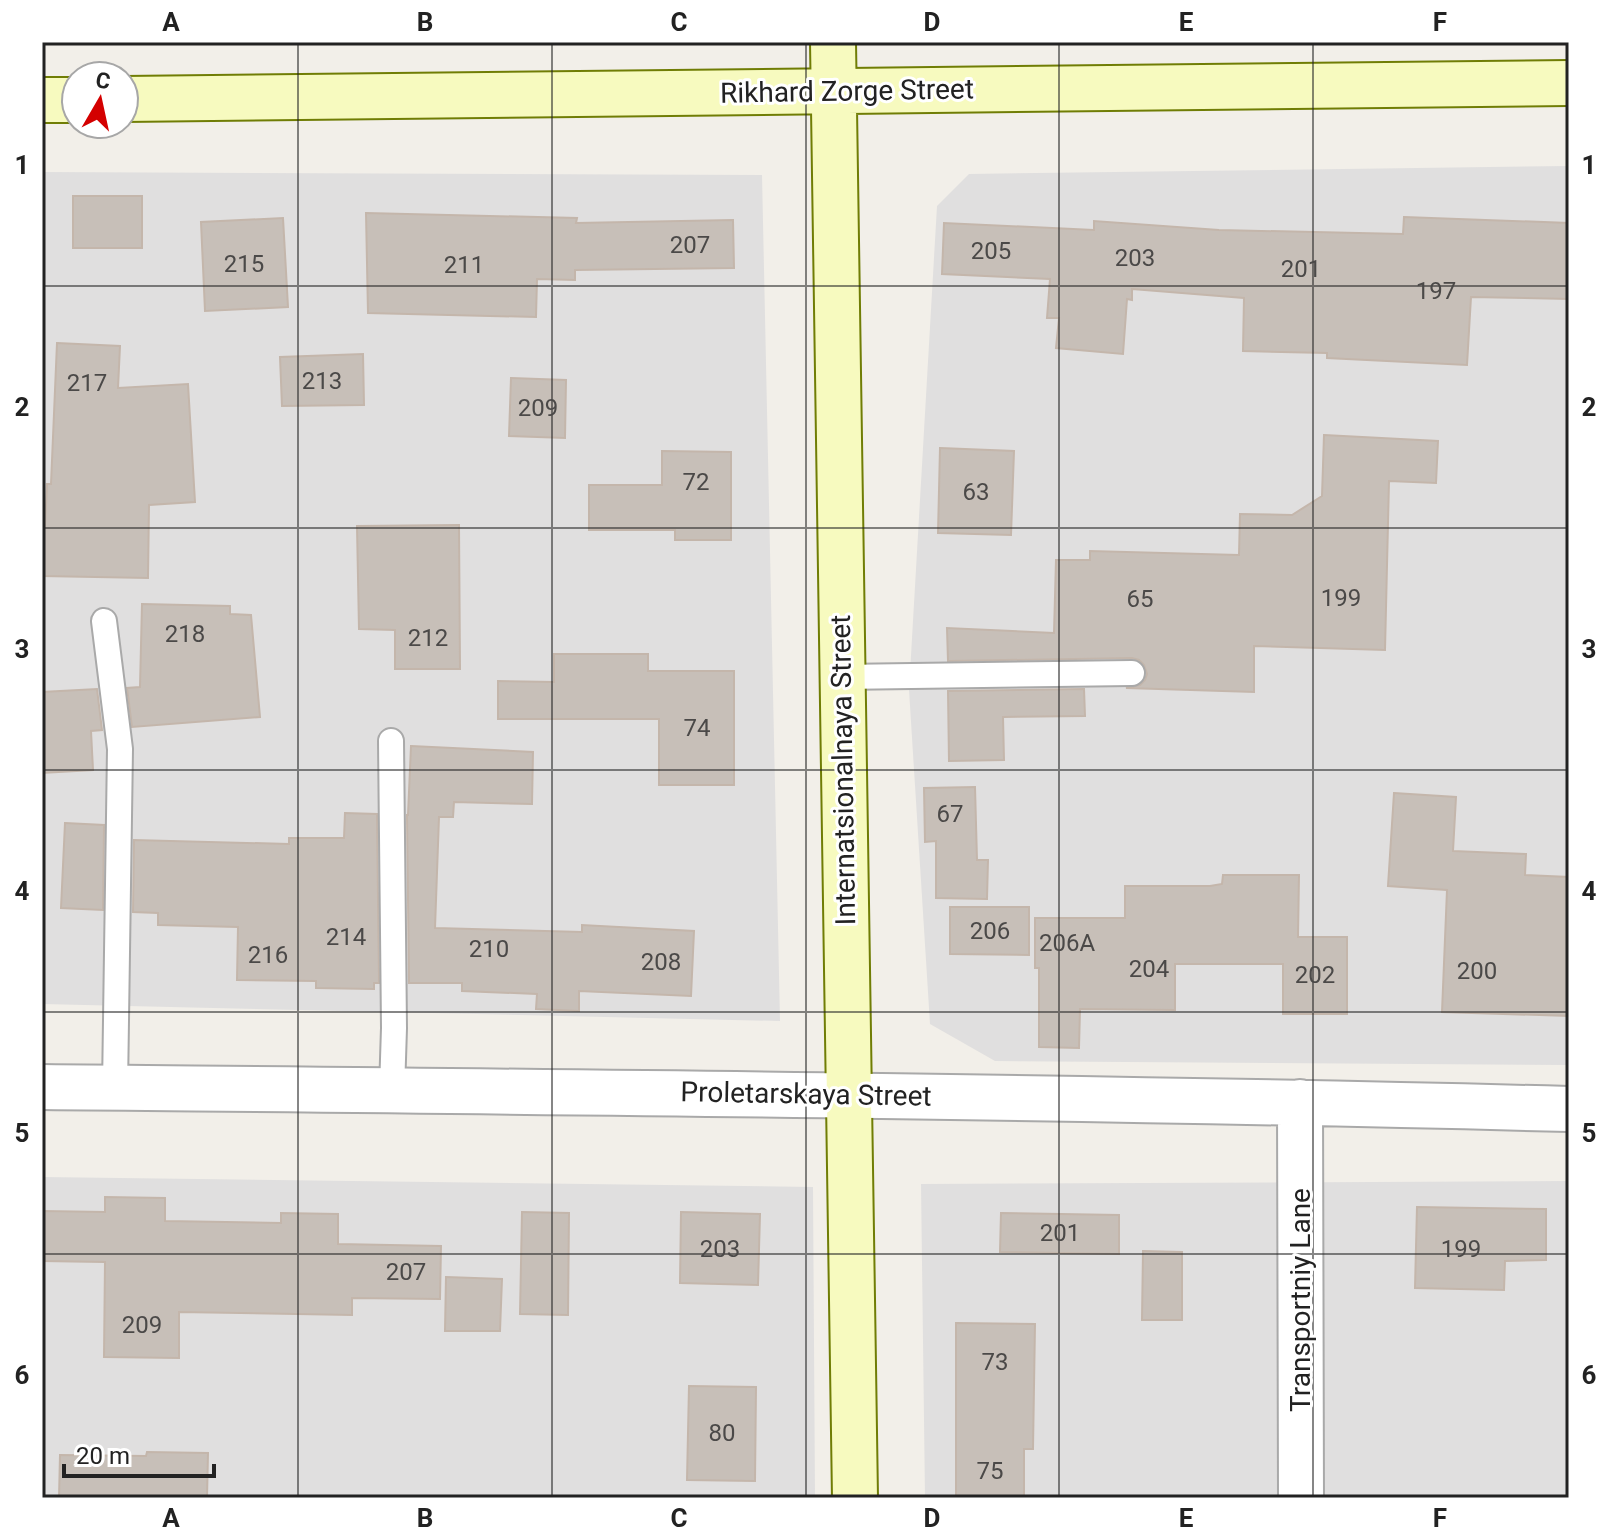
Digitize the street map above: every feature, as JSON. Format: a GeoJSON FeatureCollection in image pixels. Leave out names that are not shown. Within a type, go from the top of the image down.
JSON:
{"type":"FeatureCollection","features":[{"type":"Feature","properties":{"kind":"street","name":"Internatsionalnaya Street"},"geometry":{"type":"LineString","coordinates":[[833,42],[855,1498]]}},
{"type":"Feature","properties":{"kind":"street","name":"Rikhard Zorge Street"},"geometry":{"type":"LineString","coordinates":[[140,99],[1569,83]]}},
{"type":"Feature","properties":{"kind":"street","name":"Proletarskaya Street"},"geometry":{"type":"LineString","coordinates":[[42,1087],[848,1094],[1569,1109]]}},
{"type":"Feature","properties":{"kind":"street","name":"Transportniy Lane"},"geometry":{"type":"LineString","coordinates":[[1300,1102],[1301,1498]]}},
{"type":"Feature","properties":{"kind":"lane"},"geometry":{"type":"LineString","coordinates":[[104,621],[120,749],[115,1088]]}},
{"type":"Feature","properties":{"kind":"lane"},"geometry":{"type":"LineString","coordinates":[[841,677],[1132,673]]}},
{"type":"Feature","properties":{"kind":"lane"},"geometry":{"type":"LineString","coordinates":[[391,741],[392,1090]]}},
{"type":"Feature","properties":{"kind":"shaded area"},"geometry":{"type":"Polygon","coordinates":[[[1569,166],[1569,1065],[995,1061],[930,1024],[909,690],[937,206],[969,174],[1569,166]]]}},
{"type":"Feature","properties":{"kind":"shaded area"},"geometry":{"type":"Polygon","coordinates":[[[42,172],[762,175],[780,1021],[42,1004],[42,172]]]}},
{"type":"Feature","properties":{"kind":"shaded area"},"geometry":{"type":"Polygon","coordinates":[[[42,1177],[813,1187],[815,1498],[42,1498],[42,1177]]]}},
{"type":"Feature","properties":{"kind":"shaded area"},"geometry":{"type":"Polygon","coordinates":[[[1569,1181],[1569,1498],[925,1498],[921,1184],[1569,1181]]]}},
{"type":"Feature","properties":{"kind":"building"},"geometry":{"type":"Polygon","coordinates":[[[73,196],[142,196],[142,248],[73,248],[73,196]]]}},
{"type":"Feature","properties":{"kind":"building"},"geometry":{"type":"Polygon","coordinates":[[[366,213],[577,218],[576,223],[733,220],[734,268],[575,270],[575,280],[537,279],[536,317],[368,313],[366,213]]]}},
{"type":"Feature","properties":{"kind":"building"},"geometry":{"type":"Polygon","coordinates":[[[1404,217],[1569,223],[1569,299],[1471,297],[1467,365],[1327,358],[1327,353],[1243,351],[1244,298],[1132,289],[1132,300],[1127,299],[1123,354],[1056,348],[1059,318],[1047,318],[1050,279],[942,274],[944,223],[1094,230],[1094,221],[1219,230],[1403,234],[1404,217]]]}},
{"type":"Feature","properties":{"kind":"building"},"geometry":{"type":"Polygon","coordinates":[[[283,218],[288,307],[205,311],[201,222],[283,218]]]}},
{"type":"Feature","properties":{"kind":"building"},"geometry":{"type":"Polygon","coordinates":[[[57,343],[120,346],[118,388],[188,384],[195,502],[149,505],[148,578],[42,576],[42,525],[45,526],[47,484],[51,484],[57,343]]]}},
{"type":"Feature","properties":{"kind":"building"},"geometry":{"type":"Polygon","coordinates":[[[363,354],[364,405],[282,406],[280,357],[363,354]]]}},
{"type":"Feature","properties":{"kind":"building"},"geometry":{"type":"Polygon","coordinates":[[[511,378],[566,380],[565,438],[509,436],[511,378]]]}},
{"type":"Feature","properties":{"kind":"building"},"geometry":{"type":"Polygon","coordinates":[[[1324,435],[1438,441],[1436,483],[1389,481],[1385,650],[1254,646],[1254,692],[1126,688],[1140,685],[1147,674],[1144,665],[1132,658],[948,661],[947,628],[1054,633],[1056,560],[1090,560],[1090,551],[1239,555],[1240,514],[1292,515],[1322,496],[1324,435]]]}},
{"type":"Feature","properties":{"kind":"building"},"geometry":{"type":"Polygon","coordinates":[[[940,448],[1014,451],[1011,535],[938,533],[940,448]]]}},
{"type":"Feature","properties":{"kind":"building"},"geometry":{"type":"Polygon","coordinates":[[[662,451],[731,452],[731,540],[675,540],[675,530],[589,530],[589,485],[662,485],[662,451]]]}},
{"type":"Feature","properties":{"kind":"building"},"geometry":{"type":"Polygon","coordinates":[[[459,525],[460,669],[395,669],[395,630],[359,629],[357,526],[459,525]]]}},
{"type":"Feature","properties":{"kind":"building"},"geometry":{"type":"Polygon","coordinates":[[[142,604],[230,606],[230,614],[251,615],[260,717],[132,727],[127,688],[140,687],[142,604]]]}},
{"type":"Feature","properties":{"kind":"building"},"geometry":{"type":"Polygon","coordinates":[[[554,654],[648,654],[648,671],[734,671],[734,785],[659,785],[659,719],[498,719],[498,681],[554,682],[554,654]]]}},
{"type":"Feature","properties":{"kind":"building"},"geometry":{"type":"Polygon","coordinates":[[[97,689],[102,730],[91,731],[93,770],[42,773],[42,692],[97,689]]]}},
{"type":"Feature","properties":{"kind":"building"},"geometry":{"type":"Polygon","coordinates":[[[1084,689],[1085,716],[1003,717],[1004,760],[949,761],[948,691],[1084,689]]]}},
{"type":"Feature","properties":{"kind":"building"},"geometry":{"type":"Polygon","coordinates":[[[411,746],[533,752],[532,804],[454,802],[453,817],[439,817],[435,928],[582,932],[582,925],[694,931],[691,996],[579,991],[579,1011],[536,1009],[537,994],[462,991],[462,983],[409,983],[407,815],[411,746]]]}},
{"type":"Feature","properties":{"kind":"building"},"geometry":{"type":"Polygon","coordinates":[[[975,787],[977,860],[988,860],[987,899],[936,898],[936,841],[925,842],[924,788],[975,787]]]}},
{"type":"Feature","properties":{"kind":"building"},"geometry":{"type":"Polygon","coordinates":[[[1394,793],[1456,797],[1453,851],[1526,854],[1525,875],[1569,877],[1569,1016],[1442,1012],[1447,890],[1388,886],[1394,793]]]}},
{"type":"Feature","properties":{"kind":"building"},"geometry":{"type":"Polygon","coordinates":[[[345,813],[377,814],[379,983],[374,983],[374,989],[316,988],[316,981],[237,980],[238,927],[158,925],[158,913],[133,912],[134,840],[289,844],[289,838],[344,838],[345,813]]]}},
{"type":"Feature","properties":{"kind":"building"},"geometry":{"type":"Polygon","coordinates":[[[65,823],[104,825],[103,910],[61,908],[65,823]]]}},
{"type":"Feature","properties":{"kind":"building"},"geometry":{"type":"Polygon","coordinates":[[[1223,875],[1299,875],[1298,937],[1347,937],[1347,1014],[1283,1014],[1283,964],[1175,964],[1175,1010],[1080,1009],[1079,1048],[1039,1047],[1039,968],[1035,968],[1035,918],[1125,918],[1125,886],[1210,886],[1222,884],[1223,875]]]}},
{"type":"Feature","properties":{"kind":"building"},"geometry":{"type":"Polygon","coordinates":[[[950,907],[1029,907],[1029,955],[950,954],[950,907]]]}},
{"type":"Feature","properties":{"kind":"building"},"geometry":{"type":"Polygon","coordinates":[[[105,1197],[165,1198],[165,1221],[281,1223],[281,1213],[338,1214],[338,1244],[441,1246],[440,1299],[352,1298],[352,1315],[179,1312],[179,1358],[104,1357],[105,1262],[42,1261],[42,1211],[105,1212],[105,1197]]]}},
{"type":"Feature","properties":{"kind":"building"},"geometry":{"type":"Polygon","coordinates":[[[1417,1207],[1546,1209],[1546,1260],[1505,1261],[1504,1290],[1415,1288],[1417,1207]]]}},
{"type":"Feature","properties":{"kind":"building"},"geometry":{"type":"Polygon","coordinates":[[[522,1212],[569,1213],[568,1315],[520,1314],[522,1212]]]}},
{"type":"Feature","properties":{"kind":"building"},"geometry":{"type":"Polygon","coordinates":[[[681,1212],[760,1214],[758,1285],[680,1283],[681,1212]]]}},
{"type":"Feature","properties":{"kind":"building"},"geometry":{"type":"Polygon","coordinates":[[[1001,1213],[1119,1215],[1119,1254],[1000,1252],[1001,1213]]]}},
{"type":"Feature","properties":{"kind":"building"},"geometry":{"type":"Polygon","coordinates":[[[1143,1251],[1182,1252],[1182,1320],[1142,1320],[1143,1251]]]}},
{"type":"Feature","properties":{"kind":"building"},"geometry":{"type":"Polygon","coordinates":[[[446,1277],[502,1279],[500,1331],[445,1331],[446,1277]]]}},
{"type":"Feature","properties":{"kind":"building"},"geometry":{"type":"Polygon","coordinates":[[[956,1323],[1035,1324],[1033,1449],[1024,1449],[1024,1498],[956,1498],[956,1323]]]}},
{"type":"Feature","properties":{"kind":"building"},"geometry":{"type":"Polygon","coordinates":[[[689,1386],[756,1387],[755,1481],[687,1480],[689,1386]]]}},
{"type":"Feature","properties":{"kind":"building"},"geometry":{"type":"Polygon","coordinates":[[[147,1452],[208,1453],[207,1498],[59,1498],[60,1455],[146,1456],[147,1452]]]}}]}
